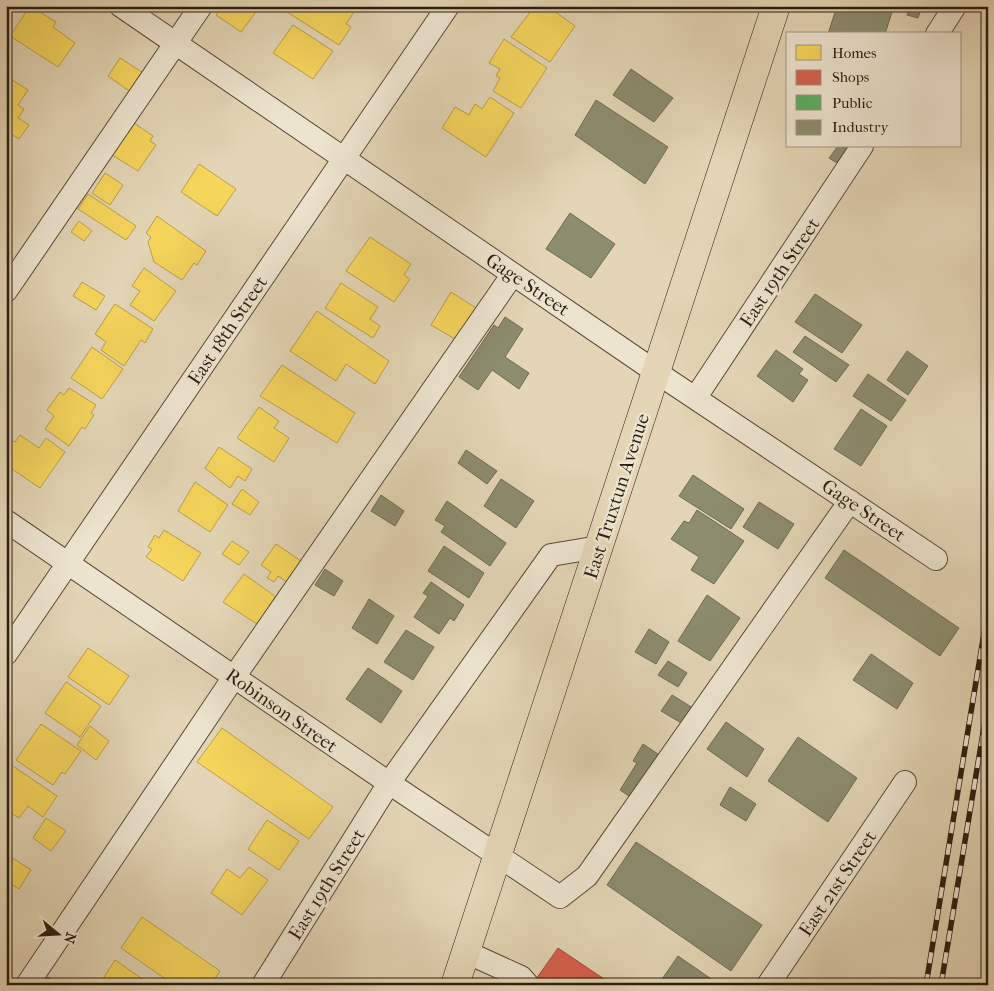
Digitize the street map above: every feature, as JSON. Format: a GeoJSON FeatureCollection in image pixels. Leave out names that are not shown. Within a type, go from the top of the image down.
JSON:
{"type":"FeatureCollection","features":[{"type":"Feature","properties":{"kind":"main road","name":"East Truxtun Avenue"},"geometry":{"type":"LineString","coordinates":[[455,985],[776,6]]}},
{"type":"Feature","properties":{"kind":"street","name":"Gage Street"},"geometry":{"type":"LineString","coordinates":[[121,6],[656,372],[936,559]]}},
{"type":"Feature","properties":{"kind":"street"},"geometry":{"type":"LineString","coordinates":[[6,291],[201,6]]}},
{"type":"Feature","properties":{"kind":"street","name":"East 18th Street"},"geometry":{"type":"LineString","coordinates":[[6,654],[448,6]]}},
{"type":"Feature","properties":{"kind":"street"},"geometry":{"type":"LineString","coordinates":[[938,32],[955,6]]}},
{"type":"Feature","properties":{"kind":"street","name":"East 19th Street"},"geometry":{"type":"LineString","coordinates":[[696,397],[861,148]]}},
{"type":"Feature","properties":{"kind":"street"},"geometry":{"type":"LineString","coordinates":[[27,985],[234,677],[513,274]]}},
{"type":"Feature","properties":{"kind":"street","name":"Robinson Street"},"geometry":{"type":"LineString","coordinates":[[6,521],[389,783],[560,897],[587,876],[850,501]]}},
{"type":"Feature","properties":{"kind":"street","name":"East 19th Street"},"geometry":{"type":"LineString","coordinates":[[263,985],[389,783],[551,555],[599,547]]}},
{"type":"Feature","properties":{"kind":"street","name":"East 21st Street"},"geometry":{"type":"LineString","coordinates":[[768,985],[905,782]]}},
{"type":"Feature","properties":{"kind":"street"},"geometry":{"type":"LineString","coordinates":[[466,952],[521,977],[528,985]]}},
{"type":"Feature","properties":{"kind":"building: Homes"},"geometry":{"type":"Polygon","coordinates":[[[30,6],[56,22],[53,27],[75,43],[58,67],[10,36],[30,6]]]}},
{"type":"Feature","properties":{"kind":"building: Homes"},"geometry":{"type":"Polygon","coordinates":[[[222,6],[253,6],[258,9],[241,32],[216,15],[222,6]]]}},
{"type":"Feature","properties":{"kind":"building: Homes"},"geometry":{"type":"Polygon","coordinates":[[[290,6],[358,6],[346,24],[351,27],[339,45],[287,12],[290,6]]]}},
{"type":"Feature","properties":{"kind":"building: Homes"},"geometry":{"type":"Polygon","coordinates":[[[535,6],[547,6],[575,26],[550,62],[511,37],[535,6]]]}},
{"type":"Feature","properties":{"kind":"building: Homes"},"geometry":{"type":"Polygon","coordinates":[[[293,25],[333,51],[313,79],[273,53],[293,25]]]}},
{"type":"Feature","properties":{"kind":"building: Homes"},"geometry":{"type":"Polygon","coordinates":[[[504,39],[547,68],[521,108],[493,91],[500,78],[496,76],[500,69],[489,63],[504,39]]]}},
{"type":"Feature","properties":{"kind":"building: Homes"},"geometry":{"type":"Polygon","coordinates":[[[120,58],[145,74],[132,93],[108,76],[120,58]]]}},
{"type":"Feature","properties":{"kind":"building: Homes"},"geometry":{"type":"Polygon","coordinates":[[[6,76],[28,90],[18,105],[24,109],[18,118],[29,125],[19,139],[6,131],[6,76]]]}},
{"type":"Feature","properties":{"kind":"building: Homes"},"geometry":{"type":"Polygon","coordinates":[[[490,97],[514,113],[486,157],[442,128],[455,107],[469,115],[475,104],[482,109],[490,97]]]}},
{"type":"Feature","properties":{"kind":"building: Homes"},"geometry":{"type":"Polygon","coordinates":[[[134,123],[153,136],[150,141],[156,145],[138,171],[112,155],[134,123]]]}},
{"type":"Feature","properties":{"kind":"building: Homes"},"geometry":{"type":"Polygon","coordinates":[[[199,164],[236,189],[217,216],[181,192],[199,164]]]}},
{"type":"Feature","properties":{"kind":"building: Homes"},"geometry":{"type":"Polygon","coordinates":[[[105,173],[123,185],[110,205],[92,193],[105,173]]]}},
{"type":"Feature","properties":{"kind":"building: Homes"},"geometry":{"type":"Polygon","coordinates":[[[88,194],[136,226],[126,240],[78,209],[88,194]]]}},
{"type":"Feature","properties":{"kind":"building: Homes"},"geometry":{"type":"Polygon","coordinates":[[[157,216],[206,251],[197,265],[194,263],[182,280],[154,262],[148,242],[151,237],[146,233],[157,216]]]}},
{"type":"Feature","properties":{"kind":"building: Homes"},"geometry":{"type":"Polygon","coordinates":[[[79,221],[92,231],[84,241],[71,232],[79,221]]]}},
{"type":"Feature","properties":{"kind":"building: Homes"},"geometry":{"type":"Polygon","coordinates":[[[370,237],[411,264],[404,275],[410,279],[394,302],[346,271],[370,237]]]}},
{"type":"Feature","properties":{"kind":"building: Homes"},"geometry":{"type":"Polygon","coordinates":[[[144,268],[176,291],[154,321],[130,305],[140,291],[132,286],[144,268]]]}},
{"type":"Feature","properties":{"kind":"building: Homes"},"geometry":{"type":"Polygon","coordinates":[[[82,282],[105,296],[96,310],[73,296],[82,282]]]}},
{"type":"Feature","properties":{"kind":"building: Homes"},"geometry":{"type":"Polygon","coordinates":[[[341,283],[378,307],[370,319],[380,326],[373,338],[325,308],[341,283]]]}},
{"type":"Feature","properties":{"kind":"building: Homes"},"geometry":{"type":"Polygon","coordinates":[[[451,292],[476,308],[455,339],[431,325],[451,292]]]}},
{"type":"Feature","properties":{"kind":"building: Homes"},"geometry":{"type":"Polygon","coordinates":[[[115,304],[153,329],[145,343],[141,340],[124,366],[101,350],[106,342],[95,334],[115,304]]]}},
{"type":"Feature","properties":{"kind":"building: Homes"},"geometry":{"type":"Polygon","coordinates":[[[317,311],[389,361],[375,384],[346,364],[336,381],[290,351],[317,311]]]}},
{"type":"Feature","properties":{"kind":"building: Homes"},"geometry":{"type":"Polygon","coordinates":[[[92,347],[123,369],[102,399],[71,378],[92,347]]]}},
{"type":"Feature","properties":{"kind":"building: Homes"},"geometry":{"type":"Polygon","coordinates":[[[282,365],[355,413],[337,443],[260,396],[282,365]]]}},
{"type":"Feature","properties":{"kind":"building: Homes"},"geometry":{"type":"Polygon","coordinates":[[[69,388],[96,405],[91,413],[94,415],[85,429],[82,427],[69,446],[45,429],[54,416],[47,410],[60,392],[64,395],[69,388]]]}},
{"type":"Feature","properties":{"kind":"building: Homes"},"geometry":{"type":"Polygon","coordinates":[[[259,407],[279,421],[274,428],[289,438],[274,462],[237,438],[259,407]]]}},
{"type":"Feature","properties":{"kind":"building: Homes"},"geometry":{"type":"Polygon","coordinates":[[[20,435],[39,448],[46,438],[65,452],[40,488],[6,465],[6,436],[15,442],[20,435]]]}},
{"type":"Feature","properties":{"kind":"building: Homes"},"geometry":{"type":"Polygon","coordinates":[[[219,447],[252,469],[245,481],[238,476],[230,488],[205,468],[219,447]]]}},
{"type":"Feature","properties":{"kind":"building: Homes"},"geometry":{"type":"Polygon","coordinates":[[[195,482],[228,505],[210,532],[178,511],[195,482]]]}},
{"type":"Feature","properties":{"kind":"building: Homes"},"geometry":{"type":"Polygon","coordinates":[[[242,489],[259,502],[250,515],[232,504],[242,489]]]}},
{"type":"Feature","properties":{"kind":"building: Homes"},"geometry":{"type":"Polygon","coordinates":[[[164,530],[201,553],[183,581],[146,557],[152,549],[148,547],[155,535],[159,538],[164,530]]]}},
{"type":"Feature","properties":{"kind":"building: Homes"},"geometry":{"type":"Polygon","coordinates":[[[232,541],[249,552],[239,565],[222,554],[232,541]]]}},
{"type":"Feature","properties":{"kind":"building: Homes"},"geometry":{"type":"Polygon","coordinates":[[[276,544],[301,561],[287,582],[278,576],[274,582],[267,578],[271,572],[261,565],[276,544]]]}},
{"type":"Feature","properties":{"kind":"building: Homes"},"geometry":{"type":"Polygon","coordinates":[[[244,574],[276,597],[257,624],[223,602],[244,574]]]}},
{"type":"Feature","properties":{"kind":"building: Homes"},"geometry":{"type":"Polygon","coordinates":[[[88,648],[129,676],[109,705],[68,677],[88,648]]]}},
{"type":"Feature","properties":{"kind":"building: Homes"},"geometry":{"type":"Polygon","coordinates":[[[66,682],[101,706],[80,737],[45,713],[66,682]]]}},
{"type":"Feature","properties":{"kind":"building: Homes"},"geometry":{"type":"Polygon","coordinates":[[[41,724],[81,751],[65,774],[62,772],[53,785],[16,760],[41,724]]]}},
{"type":"Feature","properties":{"kind":"building: Homes"},"geometry":{"type":"Polygon","coordinates":[[[90,726],[109,741],[96,760],[77,745],[90,726]]]}},
{"type":"Feature","properties":{"kind":"building: Homes"},"geometry":{"type":"Polygon","coordinates":[[[222,728],[333,807],[309,839],[197,762],[222,728]]]}},
{"type":"Feature","properties":{"kind":"building: Homes"},"geometry":{"type":"Polygon","coordinates":[[[10,764],[57,796],[43,817],[28,806],[19,818],[6,810],[6,770],[10,764]]]}},
{"type":"Feature","properties":{"kind":"building: Homes"},"geometry":{"type":"Polygon","coordinates":[[[46,818],[66,831],[51,851],[33,838],[46,818]]]}},
{"type":"Feature","properties":{"kind":"building: Homes"},"geometry":{"type":"Polygon","coordinates":[[[267,820],[299,841],[279,870],[248,849],[267,820]]]}},
{"type":"Feature","properties":{"kind":"building: Homes"},"geometry":{"type":"Polygon","coordinates":[[[11,857],[31,870],[19,889],[6,881],[6,864],[11,857]]]}},
{"type":"Feature","properties":{"kind":"building: Homes"},"geometry":{"type":"Polygon","coordinates":[[[249,867],[268,880],[242,915],[211,893],[227,869],[240,878],[249,867]]]}},
{"type":"Feature","properties":{"kind":"building: Homes"},"geometry":{"type":"Polygon","coordinates":[[[142,917],[220,971],[211,985],[174,985],[121,948],[142,917]]]}},
{"type":"Feature","properties":{"kind":"building: Homes"},"geometry":{"type":"Polygon","coordinates":[[[115,960],[151,985],[99,985],[115,960]]]}},
{"type":"Feature","properties":{"kind":"building: Shops"},"geometry":{"type":"Polygon","coordinates":[[[558,948],[613,985],[538,985],[534,982],[558,948]]]}},
{"type":"Feature","properties":{"kind":"building: Public"},"geometry":{"type":"Polygon","coordinates":[[[48,977],[59,985],[43,985],[48,977]]]}},
{"type":"Feature","properties":{"kind":"building: Industry"},"geometry":{"type":"Polygon","coordinates":[[[837,6],[894,6],[886,32],[829,32],[837,6]]]}},
{"type":"Feature","properties":{"kind":"building: Industry"},"geometry":{"type":"Polygon","coordinates":[[[910,6],[922,6],[918,18],[907,15],[910,6]]]}},
{"type":"Feature","properties":{"kind":"building: Industry"},"geometry":{"type":"Polygon","coordinates":[[[631,69],[673,98],[654,122],[613,95],[631,69]]]}},
{"type":"Feature","properties":{"kind":"building: Industry"},"geometry":{"type":"Polygon","coordinates":[[[596,100],[668,147],[645,184],[575,135],[596,100]]]}},
{"type":"Feature","properties":{"kind":"building: Industry"},"geometry":{"type":"Polygon","coordinates":[[[836,148],[847,148],[837,163],[829,158],[836,148]]]}},
{"type":"Feature","properties":{"kind":"building: Industry"},"geometry":{"type":"Polygon","coordinates":[[[570,213],[615,244],[591,278],[546,249],[570,213]]]}},
{"type":"Feature","properties":{"kind":"building: Industry"},"geometry":{"type":"Polygon","coordinates":[[[815,294],[862,325],[842,353],[795,322],[815,294]]]}},
{"type":"Feature","properties":{"kind":"building: Industry"},"geometry":{"type":"Polygon","coordinates":[[[505,317],[523,329],[505,357],[529,373],[519,389],[492,370],[478,390],[459,377],[494,325],[498,328],[505,317]]]}},
{"type":"Feature","properties":{"kind":"building: Industry"},"geometry":{"type":"Polygon","coordinates":[[[805,336],[849,365],[836,382],[793,352],[805,336]]]}},
{"type":"Feature","properties":{"kind":"building: Industry"},"geometry":{"type":"Polygon","coordinates":[[[776,350],[803,369],[799,374],[808,380],[793,402],[757,376],[776,350]]]}},
{"type":"Feature","properties":{"kind":"building: Industry"},"geometry":{"type":"Polygon","coordinates":[[[907,351],[928,366],[908,395],[887,380],[907,351]]]}},
{"type":"Feature","properties":{"kind":"building: Industry"},"geometry":{"type":"Polygon","coordinates":[[[868,374],[906,400],[891,421],[853,396],[868,374]]]}},
{"type":"Feature","properties":{"kind":"building: Industry"},"geometry":{"type":"Polygon","coordinates":[[[861,409],[887,426],[861,466],[834,449],[861,409]]]}},
{"type":"Feature","properties":{"kind":"building: Industry"},"geometry":{"type":"Polygon","coordinates":[[[466,450],[497,471],[487,484],[458,463],[466,450]]]}},
{"type":"Feature","properties":{"kind":"building: Industry"},"geometry":{"type":"Polygon","coordinates":[[[693,475],[744,509],[731,529],[679,496],[693,475]]]}},
{"type":"Feature","properties":{"kind":"building: Industry"},"geometry":{"type":"Polygon","coordinates":[[[501,479],[534,501],[516,528],[484,506],[501,479]]]}},
{"type":"Feature","properties":{"kind":"building: Industry"},"geometry":{"type":"Polygon","coordinates":[[[381,495],[404,511],[395,526],[371,511],[381,495]]]}},
{"type":"Feature","properties":{"kind":"building: Industry"},"geometry":{"type":"Polygon","coordinates":[[[447,501],[506,543],[490,566],[441,532],[445,526],[435,520],[447,501]]]}},
{"type":"Feature","properties":{"kind":"building: Industry"},"geometry":{"type":"Polygon","coordinates":[[[759,502],[794,524],[778,549],[743,527],[759,502]]]}},
{"type":"Feature","properties":{"kind":"building: Industry"},"geometry":{"type":"Polygon","coordinates":[[[697,510],[744,541],[714,584],[691,570],[699,557],[671,539],[684,521],[689,523],[697,510]]]}},
{"type":"Feature","properties":{"kind":"building: Industry"},"geometry":{"type":"Polygon","coordinates":[[[444,546],[484,573],[469,598],[428,571],[444,546]]]}},
{"type":"Feature","properties":{"kind":"building: Industry"},"geometry":{"type":"Polygon","coordinates":[[[844,550],[959,628],[940,656],[825,578],[844,550]]]}},
{"type":"Feature","properties":{"kind":"building: Industry"},"geometry":{"type":"Polygon","coordinates":[[[325,569],[343,581],[334,596],[315,585],[325,569]]]}},
{"type":"Feature","properties":{"kind":"building: Industry"},"geometry":{"type":"Polygon","coordinates":[[[431,582],[464,605],[454,621],[450,618],[439,634],[414,617],[428,596],[423,593],[431,582]]]}},
{"type":"Feature","properties":{"kind":"building: Industry"},"geometry":{"type":"Polygon","coordinates":[[[707,595],[740,618],[710,661],[678,641],[707,595]]]}},
{"type":"Feature","properties":{"kind":"building: Industry"},"geometry":{"type":"Polygon","coordinates":[[[369,599],[394,616],[377,644],[352,628],[369,599]]]}},
{"type":"Feature","properties":{"kind":"building: Industry"},"geometry":{"type":"Polygon","coordinates":[[[649,629],[669,642],[656,664],[635,652],[649,629]]]}},
{"type":"Feature","properties":{"kind":"building: Industry"},"geometry":{"type":"Polygon","coordinates":[[[406,630],[434,647],[413,680],[384,662],[406,630]]]}},
{"type":"Feature","properties":{"kind":"building: Industry"},"geometry":{"type":"Polygon","coordinates":[[[871,654],[913,683],[897,709],[853,680],[871,654]]]}},
{"type":"Feature","properties":{"kind":"building: Industry"},"geometry":{"type":"Polygon","coordinates":[[[668,661],[687,673],[678,687],[658,675],[668,661]]]}},
{"type":"Feature","properties":{"kind":"building: Industry"},"geometry":{"type":"Polygon","coordinates":[[[368,668],[402,691],[381,723],[346,699],[368,668]]]}},
{"type":"Feature","properties":{"kind":"building: Industry"},"geometry":{"type":"Polygon","coordinates":[[[672,695],[693,708],[683,724],[661,711],[672,695]]]}},
{"type":"Feature","properties":{"kind":"building: Industry"},"geometry":{"type":"Polygon","coordinates":[[[726,722],[764,749],[747,777],[707,749],[726,722]]]}},
{"type":"Feature","properties":{"kind":"building: Industry"},"geometry":{"type":"Polygon","coordinates":[[[798,737],[857,778],[828,822],[768,781],[798,737]]]}},
{"type":"Feature","properties":{"kind":"building: Industry"},"geometry":{"type":"Polygon","coordinates":[[[643,744],[664,758],[635,800],[620,790],[637,763],[633,761],[643,744]]]}},
{"type":"Feature","properties":{"kind":"building: Industry"},"geometry":{"type":"Polygon","coordinates":[[[730,787],[756,804],[746,821],[720,805],[730,787]]]}},
{"type":"Feature","properties":{"kind":"building: Industry"},"geometry":{"type":"Polygon","coordinates":[[[636,842],[762,925],[731,971],[607,885],[636,842]]]}},
{"type":"Feature","properties":{"kind":"building: Industry"},"geometry":{"type":"Polygon","coordinates":[[[678,956],[720,985],[658,985],[678,956]]]}},
{"type":"Feature","properties":{"kind":"railway"},"geometry":{"type":"LineString","coordinates":[[926,985],[988,609]]}},
{"type":"Feature","properties":{"kind":"railway"},"geometry":{"type":"LineString","coordinates":[[941,985],[988,703]]}}]}
